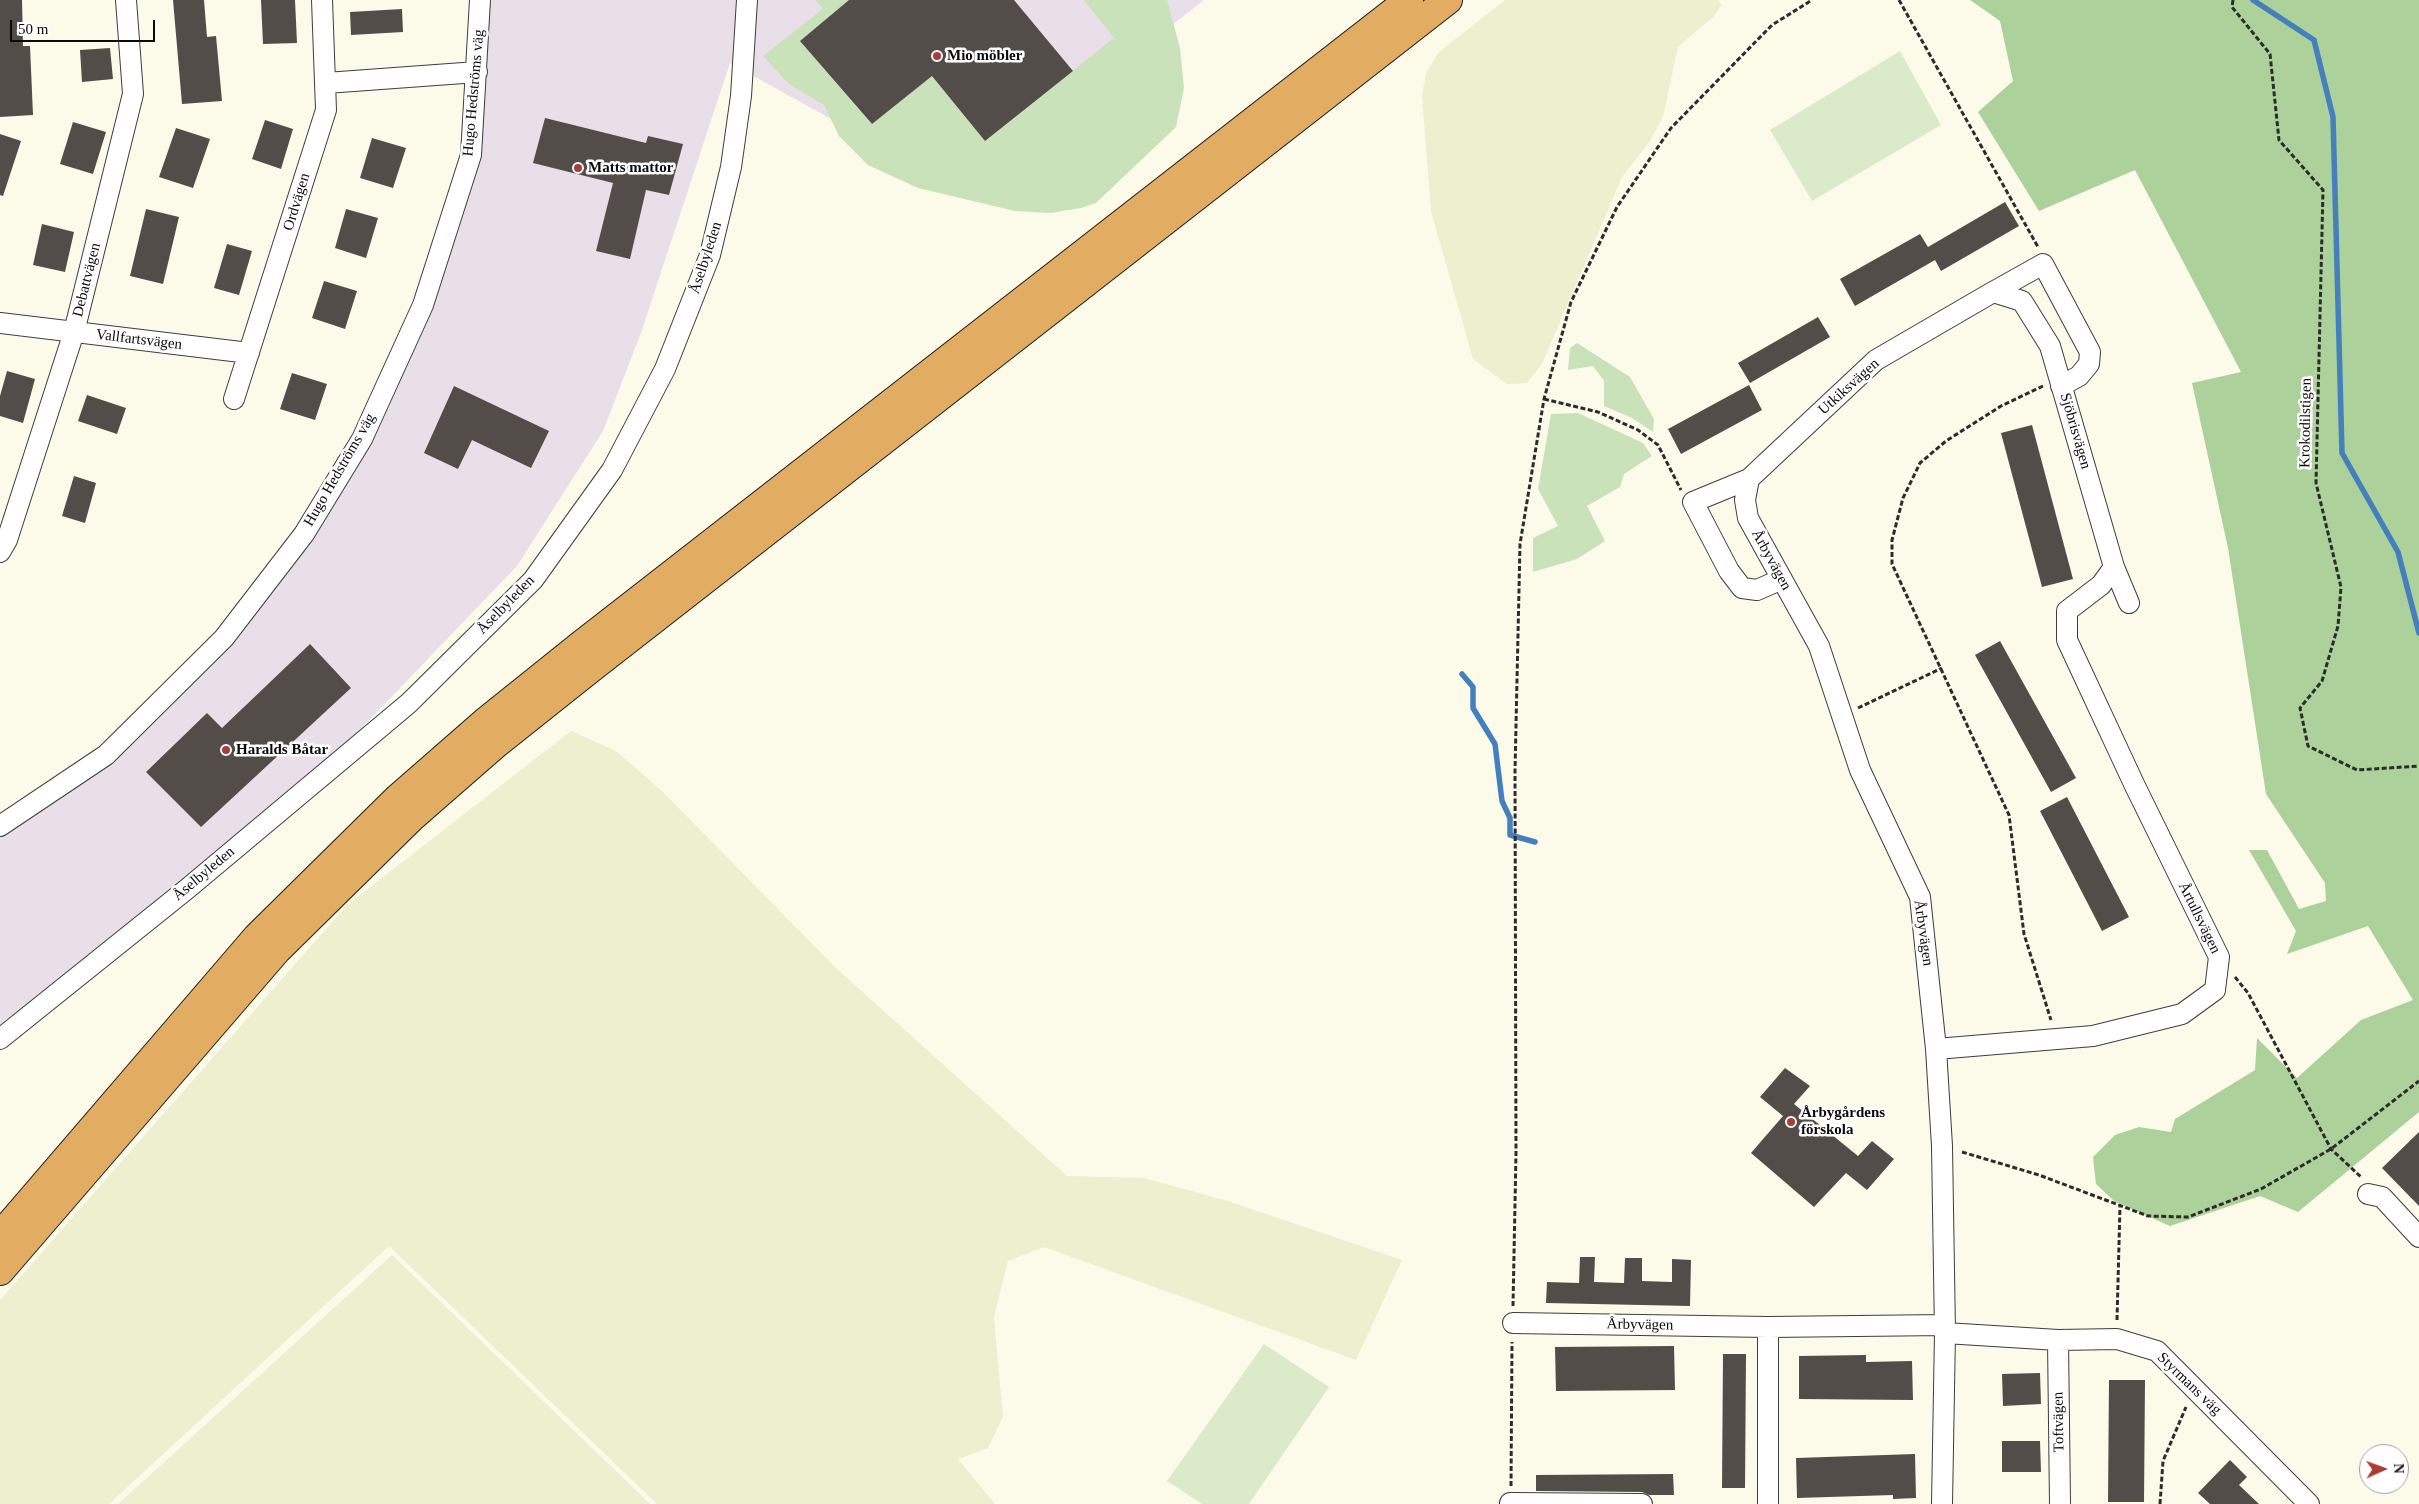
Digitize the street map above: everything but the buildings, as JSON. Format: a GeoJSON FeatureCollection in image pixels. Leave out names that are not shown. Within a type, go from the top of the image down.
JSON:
{"type":"FeatureCollection","features":[{"type":"Feature","properties":{"kind":"highway"},"geometry":{"type":"LineString","coordinates":[[0,1236],[257,937],[405,792],[485,722],[581,646],[1409,0]]}},
{"type":"Feature","properties":{"kind":"highway"},"geometry":{"type":"LineString","coordinates":[[0,1271],[277,950],[410,818],[497,744],[590,669],[1448,0]]}},
{"type":"Feature","properties":{"kind":"street","name":"Debattvägen"},"geometry":{"type":"LineString","coordinates":[[0,552],[7,540],[74,332],[133,94],[126,0]]}},
{"type":"Feature","properties":{"kind":"street","name":"Ordvägen"},"geometry":{"type":"LineString","coordinates":[[234,399],[326,110],[322,0]]}},
{"type":"Feature","properties":{"kind":"street","name":"Hugo Hedströms väg"},"geometry":{"type":"LineString","coordinates":[[0,826],[106,755],[224,638],[304,534],[362,439],[423,305],[471,155],[478,72],[480,0]]}},
{"type":"Feature","properties":{"kind":"street","name":"Åselbyleden"},"geometry":{"type":"LineString","coordinates":[[0,1039],[187,888],[409,703],[533,580],[612,470],[665,369],[710,256],[731,167],[742,96],[747,0]]}},
{"type":"Feature","properties":{"kind":"street"},"geometry":{"type":"LineString","coordinates":[[326,83],[478,72]]}},
{"type":"Feature","properties":{"kind":"street"},"geometry":{"type":"LineString","coordinates":[[2042,264],[2090,352],[2089,364],[2079,376],[2060,382]]}},
{"type":"Feature","properties":{"kind":"street","name":"Utkiksvägen"},"geometry":{"type":"LineString","coordinates":[[1749,480],[1876,360],[2042,264]]}},
{"type":"Feature","properties":{"kind":"street","name":"Sjöbrisvägen"},"geometry":{"type":"LineString","coordinates":[[1993,292],[2022,301],[2050,346],[2114,567],[2129,604]]}},
{"type":"Feature","properties":{"kind":"street","name":"Vallfartsvägen"},"geometry":{"type":"LineString","coordinates":[[0,323],[249,353]]}},
{"type":"Feature","properties":{"kind":"street"},"geometry":{"type":"LineString","coordinates":[[1749,480],[1693,502],[1728,571],[1742,588],[1757,590],[1782,579]]}},
{"type":"Feature","properties":{"kind":"street","name":"Årbyvägen"},"geometry":{"type":"LineString","coordinates":[[1749,480],[1745,500],[1748,518],[1819,646],[1860,770],[1920,898],[1936,1050],[1942,1146],[1945,1328],[1942,1504]]}},
{"type":"Feature","properties":{"kind":"street","name":"Årtullsvägen"},"geometry":{"type":"LineString","coordinates":[[1936,1050],[2093,1036],[2182,1014],[2215,990],[2219,957],[2135,786],[2067,640],[2067,611],[2101,585],[2114,567]]}},
{"type":"Feature","properties":{"kind":"street"},"geometry":{"type":"LineString","coordinates":[[2375,1195],[2419,1237]]}},
{"type":"Feature","properties":{"kind":"street","name":"Årbyvägen"},"geometry":{"type":"LineString","coordinates":[[1513,1323],[1945,1328]]}},
{"type":"Feature","properties":{"kind":"street"},"geometry":{"type":"LineString","coordinates":[[1768,1327],[1768,1504]]}},
{"type":"Feature","properties":{"kind":"street","name":"Styrmans väg"},"geometry":{"type":"LineString","coordinates":[[1945,1328],[2058,1340],[2117,1339],[2157,1352],[2309,1504]]}},
{"type":"Feature","properties":{"kind":"street","name":"Toftvägen"},"geometry":{"type":"LineString","coordinates":[[2058,1340],[2060,1504]]}},
{"type":"Feature","properties":{"kind":"street"},"geometry":{"type":"LineString","coordinates":[[1510,1503],[1642,1504]]}},
{"type":"Feature","properties":{"kind":"path"},"geometry":{"type":"LineString","coordinates":[[1510,1503],[1516,1153],[1514,771],[1520,544],[1544,399],[1571,302],[1617,207],[1671,128],[1772,25],[1812,0]]}},
{"type":"Feature","properties":{"kind":"path"},"geometry":{"type":"LineString","coordinates":[[1899,0],[2040,251],[2042,264]]}},
{"type":"Feature","properties":{"kind":"path","name":"Krokodilstigen"},"geometry":{"type":"LineString","coordinates":[[2233,0],[2232,8],[2270,54],[2279,140],[2323,190],[2316,482],[2341,587],[2338,626],[2322,682],[2300,708],[2308,746],[2357,770],[2419,766]]}},
{"type":"Feature","properties":{"kind":"path"},"geometry":{"type":"LineString","coordinates":[[2058,1040],[2024,934],[2009,816],[1942,668],[1892,564],[1892,540],[1903,498],[1920,463],[1946,441],[2001,406],[2060,382]]}},
{"type":"Feature","properties":{"kind":"path"},"geometry":{"type":"LineString","coordinates":[[1544,399],[1598,412],[1638,430],[1658,445],[1684,496],[1693,502]]}},
{"type":"Feature","properties":{"kind":"path"},"geometry":{"type":"LineString","coordinates":[[1842,716],[1942,668]]}},
{"type":"Feature","properties":{"kind":"path"},"geometry":{"type":"LineString","coordinates":[[2219,957],[2248,993],[2331,1149],[2375,1195]]}},
{"type":"Feature","properties":{"kind":"path"},"geometry":{"type":"LineString","coordinates":[[1942,1146],[2039,1175],[2148,1216],[2188,1217],[2262,1189],[2331,1149],[2419,1081]]}},
{"type":"Feature","properties":{"kind":"path"},"geometry":{"type":"LineString","coordinates":[[2117,1339],[2120,1206]]}},
{"type":"Feature","properties":{"kind":"path"},"geometry":{"type":"LineString","coordinates":[[2160,1504],[2163,1461],[2182,1413],[2196,1391]]}},
{"type":"Feature","properties":{"kind":"shaded area"},"geometry":{"type":"Polygon","coordinates":[[[480,0],[1204,0],[961,191],[730,63],[642,330],[603,431],[517,566],[332,759],[150,917],[0,1024],[0,826],[106,755],[224,638],[362,439],[471,155],[480,0]]]}},
{"type":"Feature","properties":{"kind":"green space"},"geometry":{"type":"Polygon","coordinates":[[[816,0],[849,0],[801,42],[871,124],[932,76],[985,141],[1114,38],[1084,0],[1167,0],[1180,48],[1184,88],[1176,127],[1096,203],[1081,208],[1050,213],[1015,211],[918,188],[868,165],[839,136],[824,105],[789,84],[763,56],[823,9],[816,0]]]}},
{"type":"Feature","properties":{"kind":"green space"},"geometry":{"type":"Polygon","coordinates":[[[1505,0],[1718,0],[1722,5],[1713,17],[1678,47],[1663,117],[1650,141],[1622,177],[1542,364],[1527,383],[1507,384],[1473,359],[1431,211],[1422,96],[1426,73],[1439,52],[1505,0]]]}},
{"type":"Feature","properties":{"kind":"green space"},"geometry":{"type":"Polygon","coordinates":[[[1970,0],[2419,0],[2419,1112],[2298,1212],[2260,1196],[2170,1226],[2114,1201],[2096,1184],[2093,1157],[2115,1135],[2139,1127],[2171,1132],[2175,1119],[2255,1070],[2257,1038],[2297,1078],[2361,1020],[2413,1000],[2368,926],[2287,954],[2296,931],[2249,850],[2267,850],[2299,909],[2326,901],[2325,883],[2266,794],[2228,548],[2192,383],[2241,372],[2135,170],[2039,211],[1978,112],[2013,81],[2000,21],[1970,0]]]}},
{"type":"Feature","properties":{"kind":"green space"},"geometry":{"type":"Polygon","coordinates":[[[1900,51],[1941,125],[1812,201],[1770,130],[1900,51]]]}},
{"type":"Feature","properties":{"kind":"green space"},"geometry":{"type":"Polygon","coordinates":[[[1577,343],[1630,377],[1654,419],[1653,432],[1632,418],[1604,406],[1604,381],[1593,366],[1568,370],[1570,348],[1577,343]]]}},
{"type":"Feature","properties":{"kind":"green space"},"geometry":{"type":"Polygon","coordinates":[[[1578,413],[1643,443],[1652,456],[1624,474],[1620,487],[1587,506],[1605,541],[1577,559],[1533,572],[1533,538],[1558,526],[1538,489],[1551,414],[1578,413]]]}},
{"type":"Feature","properties":{"kind":"green space"},"geometry":{"type":"Polygon","coordinates":[[[571,731],[616,751],[662,791],[837,969],[1067,1176],[1144,1178],[1228,1201],[1402,1260],[1356,1360],[1044,1247],[1008,1261],[994,1317],[1003,1417],[988,1448],[958,1459],[995,1504],[657,1504],[389,1246],[109,1504],[0,1504],[0,1300],[347,905],[571,731]]]}},
{"type":"Feature","properties":{"kind":"green space"},"geometry":{"type":"Polygon","coordinates":[[[392,1255],[650,1504],[118,1504],[392,1255]]]}},
{"type":"Feature","properties":{"kind":"green space"},"geometry":{"type":"Polygon","coordinates":[[[1264,1344],[1329,1387],[1249,1504],[1202,1504],[1167,1481],[1264,1344]]]}},
{"type":"Feature","properties":{"kind":"waterway"},"geometry":{"type":"LineString","coordinates":[[2253,0],[2314,40],[2333,117],[2342,453],[2398,552],[2419,633]]}},
{"type":"Feature","properties":{"kind":"waterway"},"geometry":{"type":"LineString","coordinates":[[1462,674],[1473,687],[1473,708],[1495,744],[1502,801],[1510,818],[1510,835],[1535,842]]}},
{"type":"Feature","properties":{"kind":"place","name":"Mio möbler"},"geometry":{"type":"Point","coordinates":[937,56]}},
{"type":"Feature","properties":{"kind":"place","name":"Matts mattor"},"geometry":{"type":"Point","coordinates":[578,168]}},
{"type":"Feature","properties":{"kind":"place","name":"Haralds Båtar"},"geometry":{"type":"Point","coordinates":[226,750]}},
{"type":"Feature","properties":{"kind":"place","name":"Årbygårdens förskola"},"geometry":{"type":"Point","coordinates":[1791,1122]}}]}
